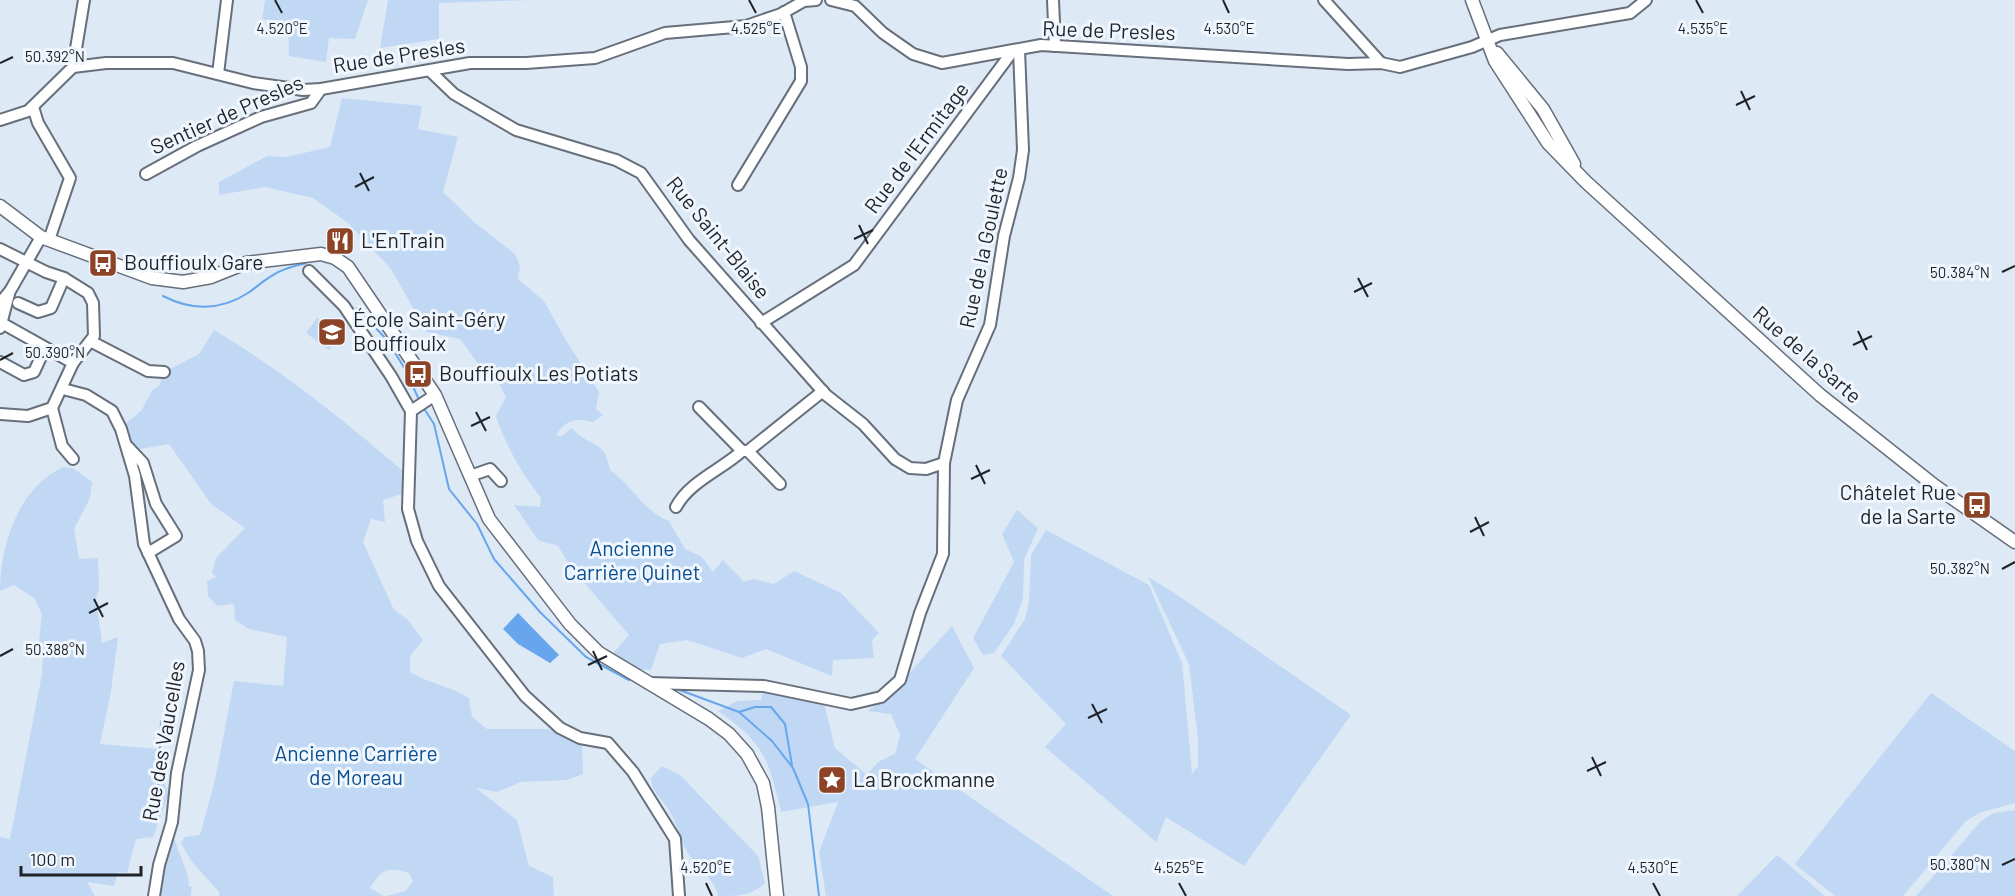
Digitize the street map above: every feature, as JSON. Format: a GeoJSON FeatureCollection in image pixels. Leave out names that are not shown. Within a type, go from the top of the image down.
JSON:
{"type":"FeatureCollection","features":[{"type":"Feature","properties":{"kind":"main road","name":"Rue de la Sarte"},"geometry":{"type":"LineString","coordinates":[[1472,0],[1495,62],[1513,80],[1553,140],[1586,182],[1820,395],[1935,486],[2015,542]]}},
{"type":"Feature","properties":{"kind":"main road"},"geometry":{"type":"LineString","coordinates":[[0,206],[45,238],[152,278],[183,282],[211,277],[246,263],[321,254],[334,258],[348,267],[435,395],[489,519],[570,624],[599,653],[709,719],[729,734],[747,754],[763,783],[768,807],[777,896]]}},
{"type":"Feature","properties":{"kind":"street"},"geometry":{"type":"LineString","coordinates":[[0,120],[33,107],[72,68],[84,0]]}},
{"type":"Feature","properties":{"kind":"street"},"geometry":{"type":"LineString","coordinates":[[218,74],[227,0]]}},
{"type":"Feature","properties":{"kind":"street","name":"Rue de Presles"},"geometry":{"type":"LineString","coordinates":[[72,68],[106,63],[173,63],[254,83],[303,90],[321,89],[470,63],[526,63],[595,58],[665,33],[747,26],[784,12],[804,1],[816,0]]}},
{"type":"Feature","properties":{"kind":"street","name":"Rue de Presles"},"geometry":{"type":"LineString","coordinates":[[831,0],[855,6],[884,33],[913,54],[942,63],[1041,45],[1348,64],[1382,63],[1400,67],[1500,35],[1630,13],[1646,0]]}},
{"type":"Feature","properties":{"kind":"street"},"geometry":{"type":"LineString","coordinates":[[1053,0],[1054,46]]}},
{"type":"Feature","properties":{"kind":"street"},"geometry":{"type":"LineString","coordinates":[[1324,0],[1382,63]]}},
{"type":"Feature","properties":{"kind":"street"},"geometry":{"type":"LineString","coordinates":[[738,185],[801,81],[801,67],[784,12]]}},
{"type":"Feature","properties":{"kind":"street","name":"Rue de l'Ermitage"},"geometry":{"type":"LineString","coordinates":[[761,323],[854,265],[1016,51]]}},
{"type":"Feature","properties":{"kind":"street","name":"Rue de la Goulette"},"geometry":{"type":"LineString","coordinates":[[647,683],[764,686],[851,705],[870,702],[892,690],[900,680],[906,666],[920,612],[943,554],[944,463],[957,400],[990,325],[1004,236],[1019,178],[1023,150],[1016,51]]}},
{"type":"Feature","properties":{"kind":"street","name":"Rue Saint-Blaise"},"geometry":{"type":"LineString","coordinates":[[430,71],[454,94],[516,130],[616,160],[641,173],[689,240],[823,391],[863,424],[895,459],[910,468],[926,469],[944,463]]}},
{"type":"Feature","properties":{"kind":"street","name":"Sentier de Presles"},"geometry":{"type":"LineString","coordinates":[[146,174],[196,146],[261,117],[311,103],[321,89]]}},
{"type":"Feature","properties":{"kind":"street"},"geometry":{"type":"LineString","coordinates":[[0,303],[45,238],[70,178],[39,123],[33,107]]}},
{"type":"Feature","properties":{"kind":"street"},"geometry":{"type":"LineString","coordinates":[[0,249],[64,278],[88,293],[93,303],[94,319],[92,342],[73,363],[63,389],[52,408],[28,416],[0,414]]}},
{"type":"Feature","properties":{"kind":"street"},"geometry":{"type":"LineString","coordinates":[[309,271],[344,306],[391,376],[417,407],[408,509],[417,541],[439,586],[525,696],[560,728],[580,738],[608,743],[633,772],[675,840],[679,896]]}},
{"type":"Feature","properties":{"kind":"street"},"geometry":{"type":"LineString","coordinates":[[18,303],[38,312],[51,308],[64,278]]}},
{"type":"Feature","properties":{"kind":"street"},"geometry":{"type":"LineString","coordinates":[[10,291],[1,325],[73,363]]}},
{"type":"Feature","properties":{"kind":"street"},"geometry":{"type":"LineString","coordinates":[[92,342],[148,371],[164,372]]}},
{"type":"Feature","properties":{"kind":"street"},"geometry":{"type":"LineString","coordinates":[[0,362],[24,375],[34,372],[45,348]]}},
{"type":"Feature","properties":{"kind":"street","name":"Rue des Vaucelles"},"geometry":{"type":"LineString","coordinates":[[63,389],[86,395],[112,411],[126,445],[135,476],[144,544],[179,618],[195,641],[199,670],[177,773],[172,822],[159,865],[154,896]]}},
{"type":"Feature","properties":{"kind":"street"},"geometry":{"type":"LineString","coordinates":[[676,507],[682,495],[745,451],[823,391]]}},
{"type":"Feature","properties":{"kind":"street"},"geometry":{"type":"LineString","coordinates":[[417,407],[435,395]]}},
{"type":"Feature","properties":{"kind":"street"},"geometry":{"type":"LineString","coordinates":[[699,407],[780,484]]}},
{"type":"Feature","properties":{"kind":"street"},"geometry":{"type":"LineString","coordinates":[[52,408],[62,446],[73,459]]}},
{"type":"Feature","properties":{"kind":"street"},"geometry":{"type":"LineString","coordinates":[[126,445],[143,463],[156,504],[176,536],[148,553]]}},
{"type":"Feature","properties":{"kind":"street"},"geometry":{"type":"LineString","coordinates":[[470,476],[490,469],[501,481]]}},
{"type":"Feature","properties":{"kind":"green space"},"geometry":{"type":"Polygon","coordinates":[[[265,0],[368,0],[355,39],[329,38],[326,62],[289,56],[288,22],[262,19],[265,0]]]}},
{"type":"Feature","properties":{"kind":"green space"},"geometry":{"type":"Polygon","coordinates":[[[388,0],[532,0],[439,3],[439,39],[380,48],[388,0]]]}},
{"type":"Feature","properties":{"kind":"green space","name":"Ancienne Carrière Quinet"},"geometry":{"type":"Polygon","coordinates":[[[342,98],[422,106],[418,129],[458,137],[443,192],[474,222],[515,254],[520,266],[518,279],[544,301],[599,392],[596,409],[603,415],[593,422],[571,421],[563,426],[556,436],[562,436],[572,428],[600,448],[604,452],[610,470],[645,505],[669,521],[685,549],[702,557],[713,572],[723,560],[744,582],[753,579],[774,584],[794,571],[841,593],[879,633],[872,640],[874,658],[833,660],[832,676],[766,649],[742,658],[687,640],[660,644],[651,670],[634,669],[613,653],[629,635],[570,566],[558,546],[538,540],[514,505],[540,507],[541,498],[527,479],[504,438],[496,416],[506,397],[494,374],[482,369],[460,339],[427,332],[391,269],[348,223],[313,198],[265,187],[219,195],[219,182],[267,156],[286,157],[330,147],[342,98]]]}},
{"type":"Feature","properties":{"kind":"green space"},"geometry":{"type":"Polygon","coordinates":[[[317,318],[340,337],[329,350],[306,333],[317,318]]]}},
{"type":"Feature","properties":{"kind":"green space","name":"Ancienne Carrière de Moreau"},"geometry":{"type":"Polygon","coordinates":[[[214,330],[312,396],[403,471],[405,493],[383,500],[385,522],[371,519],[363,542],[394,610],[407,619],[423,640],[410,656],[410,672],[469,698],[472,717],[487,729],[549,729],[582,746],[583,774],[567,780],[521,782],[497,792],[476,788],[517,820],[529,866],[553,877],[554,896],[386,896],[406,891],[413,881],[409,873],[390,870],[378,876],[370,888],[384,896],[219,896],[219,892],[193,863],[181,844],[184,837],[200,835],[215,780],[234,681],[283,686],[287,637],[249,629],[235,620],[234,604],[217,606],[208,596],[207,581],[216,577],[212,573],[216,558],[245,528],[211,504],[169,444],[135,450],[125,424],[141,411],[153,389],[159,386],[164,372],[199,354],[214,330]]]}},
{"type":"Feature","properties":{"kind":"green space"},"geometry":{"type":"Polygon","coordinates":[[[63,467],[73,468],[92,482],[90,498],[74,529],[79,559],[98,558],[99,589],[96,598],[102,643],[118,637],[111,691],[100,744],[157,749],[156,765],[162,748],[165,785],[169,793],[153,837],[136,839],[127,873],[118,872],[114,886],[87,882],[95,896],[0,896],[0,837],[10,839],[42,674],[43,654],[39,641],[42,614],[34,598],[14,585],[0,591],[1,573],[8,537],[23,503],[47,476],[63,467]]]}},
{"type":"Feature","properties":{"kind":"green space"},"geometry":{"type":"Polygon","coordinates":[[[1017,510],[1038,528],[1024,560],[1023,599],[1014,624],[994,653],[983,655],[973,638],[1014,562],[1002,534],[1017,510]]]}},
{"type":"Feature","properties":{"kind":"green space"},"geometry":{"type":"Polygon","coordinates":[[[1046,530],[1149,585],[1182,663],[1192,774],[1198,766],[1198,739],[1189,664],[1148,577],[1351,715],[1244,866],[1166,817],[1156,842],[1045,747],[1066,724],[1001,656],[1025,619],[1029,602],[1031,555],[1046,530]]]}},
{"type":"Feature","properties":{"kind":"green space"},"geometry":{"type":"Polygon","coordinates":[[[952,626],[974,668],[915,759],[1113,896],[826,896],[819,852],[838,802],[781,812],[768,765],[762,754],[746,733],[718,711],[737,701],[761,700],[764,686],[823,699],[835,748],[867,775],[878,762],[895,754],[900,735],[891,714],[867,711],[896,693],[912,670],[952,626]]]}},
{"type":"Feature","properties":{"kind":"green space"},"geometry":{"type":"Polygon","coordinates":[[[1931,693],[2015,751],[2015,803],[1979,813],[1966,821],[1903,896],[1835,896],[1795,864],[1931,693]]]}},
{"type":"Feature","properties":{"kind":"green space"},"geometry":{"type":"Polygon","coordinates":[[[662,766],[680,775],[758,856],[765,883],[755,891],[718,896],[711,880],[687,852],[669,810],[651,783],[651,778],[662,766]]]}},
{"type":"Feature","properties":{"kind":"green space"},"geometry":{"type":"Polygon","coordinates":[[[2015,810],[2015,896],[1916,896],[1981,821],[1994,813],[2015,810]]]}},
{"type":"Feature","properties":{"kind":"green space"},"geometry":{"type":"Polygon","coordinates":[[[172,831],[187,873],[189,886],[192,887],[191,896],[155,896],[172,831]]]}},
{"type":"Feature","properties":{"kind":"green space"},"geometry":{"type":"Polygon","coordinates":[[[1777,855],[1825,896],[1737,896],[1777,855]]]}},
{"type":"Feature","properties":{"kind":"water"},"geometry":{"type":"Polygon","coordinates":[[[518,613],[559,655],[550,663],[518,644],[503,629],[518,613]]]}},
{"type":"Feature","properties":{"kind":"waterway"},"geometry":{"type":"LineString","coordinates":[[163,296],[195,306],[216,306],[237,299],[279,272],[306,263]]}},
{"type":"Feature","properties":{"kind":"waterway"},"geometry":{"type":"LineString","coordinates":[[357,308],[387,340],[405,369],[420,402]]}},
{"type":"Feature","properties":{"kind":"waterway"},"geometry":{"type":"LineString","coordinates":[[423,407],[434,424],[449,489],[477,524],[494,559],[540,612],[586,657],[629,680]]}},
{"type":"Feature","properties":{"kind":"waterway"},"geometry":{"type":"LineString","coordinates":[[677,689],[739,712],[772,741],[793,768],[808,804],[819,896]]}},
{"type":"Feature","properties":{"kind":"waterway"},"geometry":{"type":"LineString","coordinates":[[739,712],[755,707],[771,707],[785,724],[792,765]]}},
{"type":"Feature","properties":{"kind":"waterway"},"geometry":{"type":"LineString","coordinates":[[152,804],[158,793],[161,721]]}},
{"type":"Feature","properties":{"kind":"place","name":"L'EnTrain"},"geometry":{"type":"Point","coordinates":[340,241]}},
{"type":"Feature","properties":{"kind":"place","name":"Bouffioulx Gare"},"geometry":{"type":"Point","coordinates":[103,263]}},
{"type":"Feature","properties":{"kind":"place","name":"École Saint-Géry Bouffioulx"},"geometry":{"type":"Point","coordinates":[332,332]}},
{"type":"Feature","properties":{"kind":"place","name":"Bouffioulx Les Potiats"},"geometry":{"type":"Point","coordinates":[418,374]}},
{"type":"Feature","properties":{"kind":"place","name":"Châtelet Rue de la Sarte"},"geometry":{"type":"Point","coordinates":[1977,505]}},
{"type":"Feature","properties":{"kind":"place","name":"La Brockmanne"},"geometry":{"type":"Point","coordinates":[832,780]}}]}
